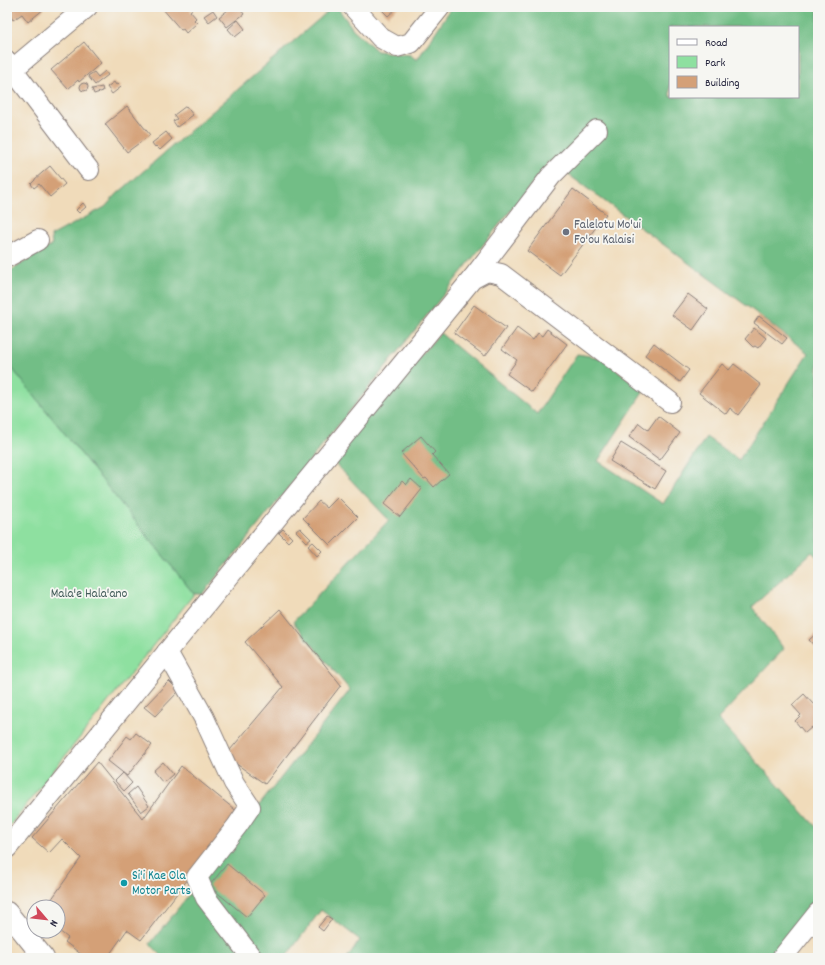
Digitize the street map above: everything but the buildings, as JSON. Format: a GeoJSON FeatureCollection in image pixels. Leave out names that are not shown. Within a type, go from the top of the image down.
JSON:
{"type":"FeatureCollection","features":[{"type":"Feature","properties":{"kind":"street"},"geometry":{"type":"LineString","coordinates":[[86,7],[9,68],[89,170]]}},
{"type":"Feature","properties":{"kind":"street"},"geometry":{"type":"LineString","coordinates":[[353,7],[381,38],[397,47],[411,44],[440,7]]}},
{"type":"Feature","properties":{"kind":"street"},"geometry":{"type":"LineString","coordinates":[[7,848],[472,279],[551,176],[598,130]]}},
{"type":"Feature","properties":{"kind":"street"},"geometry":{"type":"LineString","coordinates":[[7,258],[38,240]]}},
{"type":"Feature","properties":{"kind":"street"},"geometry":{"type":"LineString","coordinates":[[472,279],[487,271],[501,274],[670,402]]}},
{"type":"Feature","properties":{"kind":"street"},"geometry":{"type":"LineString","coordinates":[[167,652],[204,718],[234,783],[250,808],[197,877],[206,898],[252,958]]}},
{"type":"Feature","properties":{"kind":"street"},"geometry":{"type":"LineString","coordinates":[[7,912],[44,958]]}},
{"type":"Feature","properties":{"kind":"street"},"geometry":{"type":"LineString","coordinates":[[782,958],[818,913]]}},
{"type":"Feature","properties":{"kind":"green space"},"geometry":{"type":"Polygon","coordinates":[[[333,7],[337,7],[353,29],[377,51],[410,55],[417,60],[452,7],[818,7],[818,558],[812,552],[752,607],[784,649],[718,719],[818,829],[818,896],[770,958],[347,958],[360,940],[321,910],[285,958],[164,958],[150,944],[350,690],[293,622],[389,520],[330,458],[440,333],[537,414],[577,354],[602,358],[644,391],[598,461],[663,504],[706,437],[739,460],[808,353],[755,312],[550,161],[233,557],[202,594],[194,594],[7,362],[7,273],[52,245],[51,236],[105,207],[117,194],[333,7]]]}},
{"type":"Feature","properties":{"kind":"green space","name":"Mala'e Hala'ano"},"geometry":{"type":"Polygon","coordinates":[[[7,362],[194,594],[7,829],[7,362]]]}},
{"type":"Feature","properties":{"kind":"place","name":"Falelotu Mo'ui Fo'ou Kalaisi"},"geometry":{"type":"Point","coordinates":[566,232]}},
{"type":"Feature","properties":{"kind":"place","name":"Si'i Kae Ola Motor Parts"},"geometry":{"type":"Point","coordinates":[124,883]}}]}
